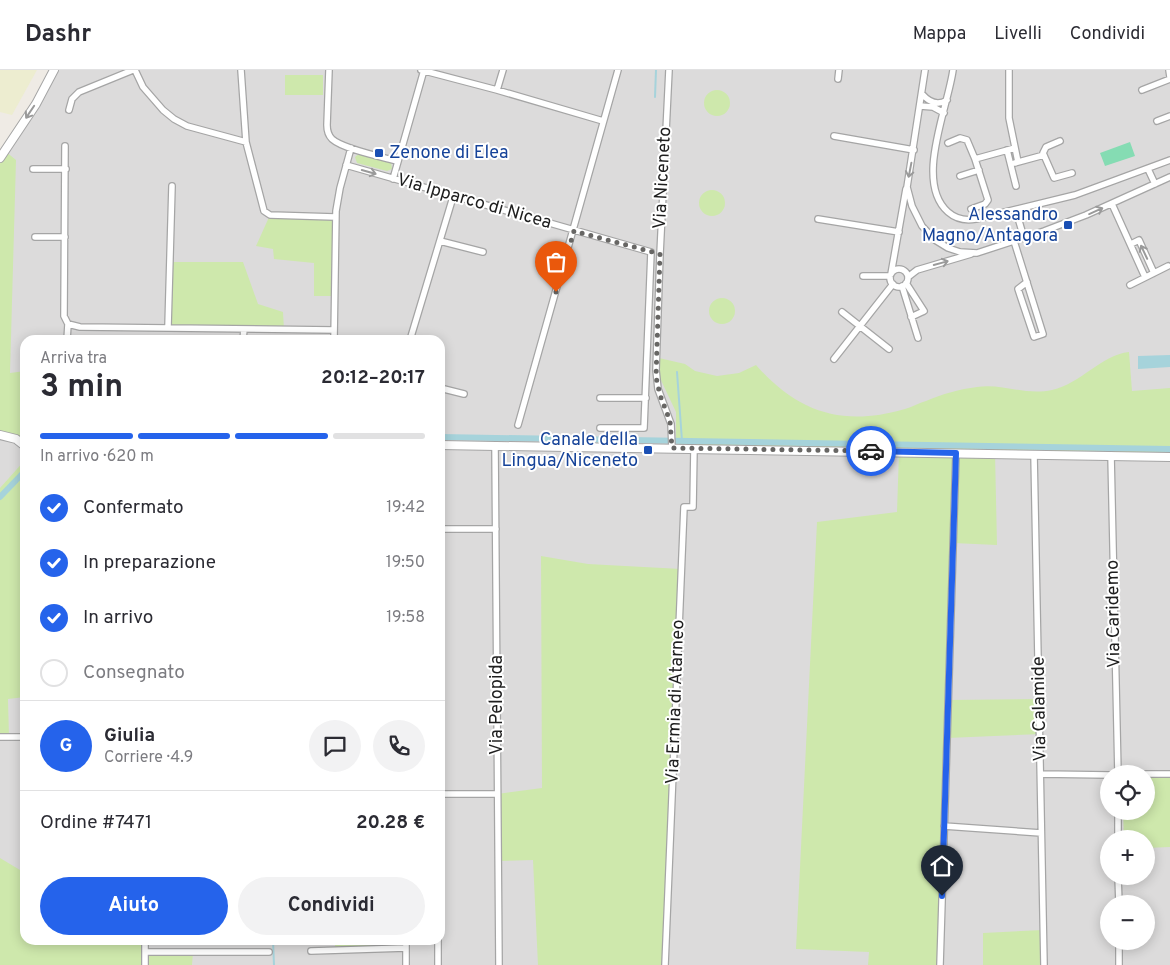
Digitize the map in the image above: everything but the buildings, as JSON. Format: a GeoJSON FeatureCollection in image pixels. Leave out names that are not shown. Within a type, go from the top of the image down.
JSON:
{"type":"FeatureCollection","features":[{"type":"Feature","properties":{"kind":"street"},"geometry":{"type":"LineString","coordinates":[[0,158],[36,104],[54,70]]}},
{"type":"Feature","properties":{"kind":"street"},"geometry":{"type":"LineString","coordinates":[[69,110],[73,98],[79,92],[134,70],[145,89],[174,119],[187,126],[246,142]]}},
{"type":"Feature","properties":{"kind":"street"},"geometry":{"type":"LineString","coordinates":[[241,70],[246,142],[262,207],[267,214],[335,217]]}},
{"type":"Feature","properties":{"kind":"street"},"geometry":{"type":"LineString","coordinates":[[329,70],[328,132],[336,142],[397,161]]}},
{"type":"Feature","properties":{"kind":"street"},"geometry":{"type":"LineString","coordinates":[[393,179],[423,70],[603,121]]}},
{"type":"Feature","properties":{"kind":"street"},"geometry":{"type":"LineString","coordinates":[[497,90],[502,70]]}},
{"type":"Feature","properties":{"kind":"street"},"geometry":{"type":"LineString","coordinates":[[518,425],[618,70]]}},
{"type":"Feature","properties":{"kind":"street","name":"Via Niceneto"},"geometry":{"type":"LineString","coordinates":[[669,70],[656,377],[660,395],[670,421],[672,445]]}},
{"type":"Feature","properties":{"kind":"street"},"geometry":{"type":"LineString","coordinates":[[838,79],[839,70]]}},
{"type":"Feature","properties":{"kind":"street"},"geometry":{"type":"LineString","coordinates":[[893,284],[891,275],[914,150],[925,70]]}},
{"type":"Feature","properties":{"kind":"street"},"geometry":{"type":"LineString","coordinates":[[953,70],[932,165],[935,188],[942,205],[954,217],[966,220],[1075,195],[1170,160]]}},
{"type":"Feature","properties":{"kind":"street"},"geometry":{"type":"LineString","coordinates":[[1009,70],[1009,118],[1018,162]]}},
{"type":"Feature","properties":{"kind":"street"},"geometry":{"type":"LineString","coordinates":[[1142,90],[1170,78],[1169,70]]}},
{"type":"Feature","properties":{"kind":"street"},"geometry":{"type":"LineString","coordinates":[[922,94],[926,99],[934,103],[942,103],[947,100]]}},
{"type":"Feature","properties":{"kind":"street"},"geometry":{"type":"LineString","coordinates":[[920,106],[933,107],[944,113]]}},
{"type":"Feature","properties":{"kind":"street"},"geometry":{"type":"LineString","coordinates":[[1157,120],[1170,116]]}},
{"type":"Feature","properties":{"kind":"street"},"geometry":{"type":"LineString","coordinates":[[834,136],[914,150]]}},
{"type":"Feature","properties":{"kind":"street"},"geometry":{"type":"LineString","coordinates":[[948,143],[960,138],[965,139],[969,143],[979,170],[988,200],[985,204],[971,209]]}},
{"type":"Feature","properties":{"kind":"street"},"geometry":{"type":"LineString","coordinates":[[1060,141],[1045,148],[1044,155],[1054,178],[1072,173]]}},
{"type":"Feature","properties":{"kind":"street"},"geometry":{"type":"LineString","coordinates":[[65,146],[64,316],[68,324],[67,335]]}},
{"type":"Feature","properties":{"kind":"street"},"geometry":{"type":"LineString","coordinates":[[334,335],[335,217],[338,196],[351,148]]}},
{"type":"Feature","properties":{"kind":"street"},"geometry":{"type":"LineString","coordinates":[[975,159],[1015,148]]}},
{"type":"Feature","properties":{"kind":"street"},"geometry":{"type":"LineString","coordinates":[[1007,150],[1016,186]]}},
{"type":"Feature","properties":{"kind":"street"},"geometry":{"type":"LineString","coordinates":[[1010,164],[1044,155]]}},
{"type":"Feature","properties":{"kind":"street","name":"Via Ipparco di Nicea"},"geometry":{"type":"LineString","coordinates":[[346,165],[453,197],[660,254]]}},
{"type":"Feature","properties":{"kind":"street"},"geometry":{"type":"LineString","coordinates":[[33,169],[66,168]]}},
{"type":"Feature","properties":{"kind":"street"},"geometry":{"type":"LineString","coordinates":[[1148,169],[1155,184]]}},
{"type":"Feature","properties":{"kind":"street"},"geometry":{"type":"LineString","coordinates":[[960,176],[979,170]]}},
{"type":"Feature","properties":{"kind":"street"},"geometry":{"type":"LineString","coordinates":[[893,284],[896,286],[905,282],[917,270],[1056,227],[1170,177]]}},
{"type":"Feature","properties":{"kind":"street"},"geometry":{"type":"LineString","coordinates":[[168,327],[172,186]]}},
{"type":"Feature","properties":{"kind":"street"},"geometry":{"type":"LineString","coordinates":[[907,187],[919,220],[932,238],[952,250],[977,253]]}},
{"type":"Feature","properties":{"kind":"street"},"geometry":{"type":"LineString","coordinates":[[412,335],[453,197]]}},
{"type":"Feature","properties":{"kind":"street"},"geometry":{"type":"LineString","coordinates":[[1112,204],[1145,277]]}},
{"type":"Feature","properties":{"kind":"street"},"geometry":{"type":"LineString","coordinates":[[1016,210],[1024,238]]}},
{"type":"Feature","properties":{"kind":"street"},"geometry":{"type":"LineString","coordinates":[[818,218],[899,232]]}},
{"type":"Feature","properties":{"kind":"street"},"geometry":{"type":"LineString","coordinates":[[35,237],[65,237]]}},
{"type":"Feature","properties":{"kind":"street"},"geometry":{"type":"LineString","coordinates":[[1131,244],[1139,240],[1154,273]]}},
{"type":"Feature","properties":{"kind":"street"},"geometry":{"type":"LineString","coordinates":[[440,241],[483,252]]}},
{"type":"Feature","properties":{"kind":"street"},"geometry":{"type":"LineString","coordinates":[[1014,241],[1027,282],[1043,334],[1034,337],[1018,289],[1027,282]]}},
{"type":"Feature","properties":{"kind":"street"},"geometry":{"type":"LineString","coordinates":[[600,428],[644,428],[651,252]]}},
{"type":"Feature","properties":{"kind":"street"},"geometry":{"type":"LineString","coordinates":[[1130,285],[1168,266]]}},
{"type":"Feature","properties":{"kind":"street"},"geometry":{"type":"LineString","coordinates":[[862,276],[891,275],[899,269],[906,272],[905,282],[918,338]]}},
{"type":"Feature","properties":{"kind":"street"},"geometry":{"type":"LineString","coordinates":[[905,282],[924,311],[912,317]]}},
{"type":"Feature","properties":{"kind":"street"},"geometry":{"type":"LineString","coordinates":[[834,359],[893,284]]}},
{"type":"Feature","properties":{"kind":"street"},"geometry":{"type":"LineString","coordinates":[[842,312],[889,349]]}},
{"type":"Feature","properties":{"kind":"street"},"geometry":{"type":"LineString","coordinates":[[68,324],[80,327],[334,330]]}},
{"type":"Feature","properties":{"kind":"street"},"geometry":{"type":"LineString","coordinates":[[243,335],[244,329]]}},
{"type":"Feature","properties":{"kind":"street"},"geometry":{"type":"LineString","coordinates":[[445,389],[464,394]]}},
{"type":"Feature","properties":{"kind":"street"},"geometry":{"type":"LineString","coordinates":[[600,398],[646,398]]}},
{"type":"Feature","properties":{"kind":"street"},"geometry":{"type":"LineString","coordinates":[[0,430],[20,442]]}},
{"type":"Feature","properties":{"kind":"street"},"geometry":{"type":"LineString","coordinates":[[0,435],[16,438]]}},
{"type":"Feature","properties":{"kind":"street"},"geometry":{"type":"LineString","coordinates":[[445,445],[672,445],[694,448],[1170,456]]}},
{"type":"Feature","properties":{"kind":"street","name":"Via Pelopida"},"geometry":{"type":"LineString","coordinates":[[495,445],[500,965]]}},
{"type":"Feature","properties":{"kind":"street","name":"Via Ermia di Atarneo"},"geometry":{"type":"LineString","coordinates":[[665,965],[684,507],[692,507],[694,448]]}},
{"type":"Feature","properties":{"kind":"street"},"geometry":{"type":"LineString","coordinates":[[940,965],[956,453]]}},
{"type":"Feature","properties":{"kind":"street","name":"Via Calamide"},"geometry":{"type":"LineString","coordinates":[[1034,454],[1042,774],[1041,833],[1044,965]]}},
{"type":"Feature","properties":{"kind":"street","name":"Via Caridemo"},"geometry":{"type":"LineString","coordinates":[[1111,455],[1118,765]]}},
{"type":"Feature","properties":{"kind":"street"},"geometry":{"type":"LineString","coordinates":[[445,529],[496,529]]}},
{"type":"Feature","properties":{"kind":"street"},"geometry":{"type":"LineString","coordinates":[[0,737],[20,737]]}},
{"type":"Feature","properties":{"kind":"street"},"geometry":{"type":"LineString","coordinates":[[1042,774],[1100,775]]}},
{"type":"Feature","properties":{"kind":"street"},"geometry":{"type":"LineString","coordinates":[[1155,774],[1170,774]]}},
{"type":"Feature","properties":{"kind":"street"},"geometry":{"type":"LineString","coordinates":[[445,794],[498,794]]}},
{"type":"Feature","properties":{"kind":"street"},"geometry":{"type":"LineString","coordinates":[[944,826],[1041,833]]}},
{"type":"Feature","properties":{"kind":"street"},"geometry":{"type":"LineString","coordinates":[[145,945],[145,965]]}},
{"type":"Feature","properties":{"kind":"street"},"geometry":{"type":"LineString","coordinates":[[438,945],[438,965]]}},
{"type":"Feature","properties":{"kind":"street"},"geometry":{"type":"LineString","coordinates":[[311,951],[406,948],[406,965]]}},
{"type":"Feature","properties":{"kind":"street"},"geometry":{"type":"LineString","coordinates":[[1119,950],[1119,965]]}},
{"type":"Feature","properties":{"kind":"street"},"geometry":{"type":"LineString","coordinates":[[145,952],[269,952]]}},
{"type":"Feature","properties":{"kind":"shaded area"},"geometry":{"type":"Polygon","coordinates":[[[54,70],[1170,70],[1170,965],[0,965],[0,158],[54,70]]]}},
{"type":"Feature","properties":{"kind":"green space"},"geometry":{"type":"Polygon","coordinates":[[[0,70],[37,70],[12,115],[0,112],[0,70]]]}},
{"type":"Feature","properties":{"kind":"green space"},"geometry":{"type":"Polygon","coordinates":[[[285,75],[323,75],[323,95],[285,95],[285,75]]]}},
{"type":"Feature","properties":{"kind":"green space"},"geometry":{"type":"Polygon","coordinates":[[[717,90],[726,94],[730,103],[726,112],[717,116],[708,112],[704,103],[708,94],[717,90]]]}},
{"type":"Feature","properties":{"kind":"green space"},"geometry":{"type":"Polygon","coordinates":[[[1130,142],[1135,156],[1105,166],[1100,153],[1130,142]]]}},
{"type":"Feature","properties":{"kind":"green space"},"geometry":{"type":"Polygon","coordinates":[[[5,151],[16,160],[10,373],[20,372],[20,444],[0,435],[0,158],[5,151]]]}},
{"type":"Feature","properties":{"kind":"green space"},"geometry":{"type":"Polygon","coordinates":[[[360,153],[391,162],[392,169],[387,171],[357,163],[355,157],[360,153]]]}},
{"type":"Feature","properties":{"kind":"green space"},"geometry":{"type":"Polygon","coordinates":[[[712,190],[721,194],[725,203],[721,212],[712,216],[703,212],[699,203],[703,194],[712,190]]]}},
{"type":"Feature","properties":{"kind":"green space"},"geometry":{"type":"Polygon","coordinates":[[[270,215],[335,217],[335,296],[314,296],[314,263],[274,259],[273,249],[256,246],[270,215]]]}},
{"type":"Feature","properties":{"kind":"green space"},"geometry":{"type":"Polygon","coordinates":[[[170,262],[243,262],[258,304],[283,312],[284,330],[168,327],[170,262]]]}},
{"type":"Feature","properties":{"kind":"green space"},"geometry":{"type":"Polygon","coordinates":[[[722,298],[731,302],[735,311],[731,320],[722,324],[713,320],[709,311],[713,302],[722,298]]]}},
{"type":"Feature","properties":{"kind":"green space"},"geometry":{"type":"Polygon","coordinates":[[[1129,352],[1132,391],[1170,388],[1170,453],[680,445],[676,442],[676,412],[659,376],[659,358],[685,364],[695,371],[717,376],[739,373],[756,365],[788,395],[805,405],[823,412],[842,416],[861,416],[905,409],[945,394],[971,388],[986,386],[1032,392],[1052,390],[1073,382],[1109,358],[1129,352]]]}},
{"type":"Feature","properties":{"kind":"green space"},"geometry":{"type":"Polygon","coordinates":[[[899,452],[995,453],[997,545],[953,543],[948,700],[1040,699],[1041,734],[947,738],[940,965],[868,965],[869,952],[796,949],[817,522],[897,512],[899,452]]]}},
{"type":"Feature","properties":{"kind":"green space"},"geometry":{"type":"Polygon","coordinates":[[[20,466],[20,698],[8,699],[9,737],[0,737],[0,488],[20,466]]]}},
{"type":"Feature","properties":{"kind":"green space"},"geometry":{"type":"Polygon","coordinates":[[[541,556],[588,564],[681,569],[665,965],[538,965],[533,860],[498,861],[497,794],[542,788],[541,556]]]}},
{"type":"Feature","properties":{"kind":"green space"},"geometry":{"type":"Polygon","coordinates":[[[1155,778],[1170,778],[1170,847],[1155,848],[1155,830],[1124,830],[1123,820],[1155,820],[1155,778]]]}},
{"type":"Feature","properties":{"kind":"green space"},"geometry":{"type":"Polygon","coordinates":[[[0,858],[20,870],[20,945],[145,945],[145,952],[193,952],[192,965],[0,965],[0,858]]]}},
{"type":"Feature","properties":{"kind":"green space"},"geometry":{"type":"Polygon","coordinates":[[[1043,930],[1044,965],[983,965],[983,933],[1043,930]]]}},
{"type":"Feature","properties":{"kind":"green space"},"geometry":{"type":"Polygon","coordinates":[[[335,945],[406,945],[406,948],[336,950],[335,945]]]}},
{"type":"Feature","properties":{"kind":"water"},"geometry":{"type":"Polygon","coordinates":[[[1170,355],[1170,367],[1138,369],[1138,356],[1170,355]]]}},
{"type":"Feature","properties":{"kind":"waterway"},"geometry":{"type":"LineString","coordinates":[[655,97],[656,70]]}},
{"type":"Feature","properties":{"kind":"waterway"},"geometry":{"type":"LineString","coordinates":[[677,372],[682,441]]}},
{"type":"Feature","properties":{"kind":"waterway"},"geometry":{"type":"LineString","coordinates":[[445,437],[1170,449]]}},
{"type":"Feature","properties":{"kind":"waterway"},"geometry":{"type":"LineString","coordinates":[[0,497],[20,476]]}},
{"type":"Feature","properties":{"kind":"waterway"},"geometry":{"type":"LineString","coordinates":[[273,945],[274,965]]}},
{"type":"Feature","properties":{"kind":"way so far"},"geometry":{"type":"LineString","coordinates":[[556,292],[574,231],[660,254],[656,377],[660,395],[672,428],[672,448],[871,451]]}},
{"type":"Feature","properties":{"kind":"place","name":"Zenone di Elea"},"geometry":{"type":"Point","coordinates":[379,153]}},
{"type":"Feature","properties":{"kind":"place","name":"Alessandro Magno/Antagora"},"geometry":{"type":"Point","coordinates":[1068,225]}},
{"type":"Feature","properties":{"kind":"place","name":"Canale della Lingua/Niceneto"},"geometry":{"type":"Point","coordinates":[648,450]}},
{"type":"Feature","properties":{"kind":"route"},"geometry":{"type":"LineString","coordinates":[[871,451],[956,453],[942,896]]}}]}
